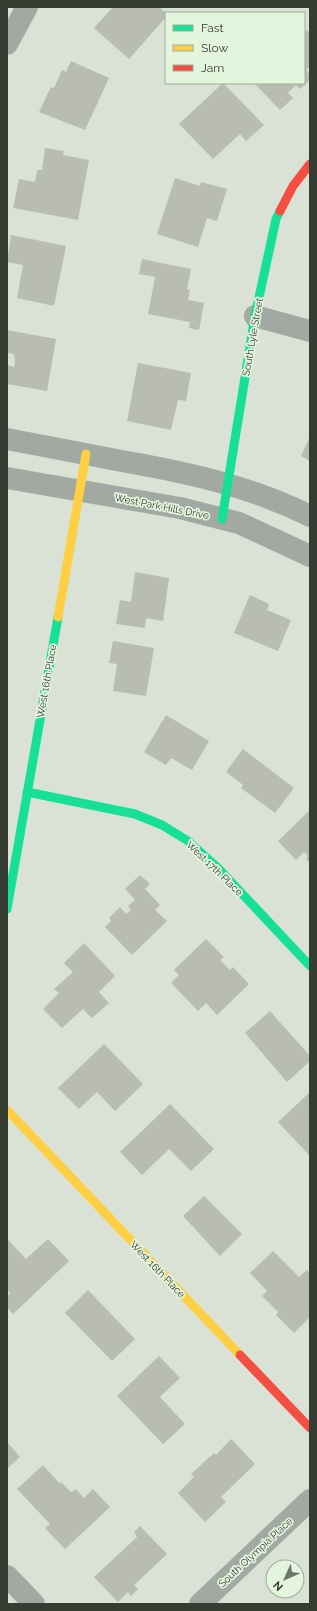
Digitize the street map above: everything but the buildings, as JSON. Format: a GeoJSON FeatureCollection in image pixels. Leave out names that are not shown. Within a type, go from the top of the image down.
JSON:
{"type":"FeatureCollection","features":[{"type":"Feature","properties":{"kind":"street"},"geometry":{"type":"LineString","coordinates":[[7,44],[27,7]]}},
{"type":"Feature","properties":{"kind":"street","name":"South Lyle Street"},"geometry":{"type":"LineString","coordinates":[[222,519],[255,316],[276,219],[293,186],[310,164]]}},
{"type":"Feature","properties":{"kind":"street"},"geometry":{"type":"LineString","coordinates":[[255,316],[310,331]]}},
{"type":"Feature","properties":{"kind":"street"},"geometry":{"type":"LineString","coordinates":[[7,439],[172,470],[227,483],[266,496],[310,516]]}},
{"type":"Feature","properties":{"kind":"street","name":"West 16th Place"},"geometry":{"type":"LineString","coordinates":[[7,909],[86,454]]}},
{"type":"Feature","properties":{"kind":"street","name":"West Park Hills Drive"},"geometry":{"type":"LineString","coordinates":[[7,478],[180,508],[239,523],[310,556]]}},
{"type":"Feature","properties":{"kind":"street","name":"West 17th Place"},"geometry":{"type":"LineString","coordinates":[[27,792],[135,814],[162,825],[188,841],[218,868],[310,966]]}},
{"type":"Feature","properties":{"kind":"street","name":"West 16th Place"},"geometry":{"type":"LineString","coordinates":[[7,1110],[310,1428]]}},
{"type":"Feature","properties":{"kind":"street","name":"South Olympia Place"},"geometry":{"type":"LineString","coordinates":[[200,1604],[310,1500]]}},
{"type":"Feature","properties":{"kind":"street"},"geometry":{"type":"LineString","coordinates":[[7,1576],[34,1604]]}},
{"type":"Feature","properties":{"kind":"traffic: fast"},"geometry":{"type":"LineString","coordinates":[[222,519],[255,316],[276,219],[280,211]]}},
{"type":"Feature","properties":{"kind":"traffic: fast"},"geometry":{"type":"LineString","coordinates":[[7,909],[58,617]]}},
{"type":"Feature","properties":{"kind":"traffic: fast"},"geometry":{"type":"LineString","coordinates":[[27,792],[135,814],[162,825],[188,841],[218,868],[310,966]]}},
{"type":"Feature","properties":{"kind":"traffic: slow"},"geometry":{"type":"LineString","coordinates":[[58,617],[86,454]]}},
{"type":"Feature","properties":{"kind":"traffic: slow"},"geometry":{"type":"LineString","coordinates":[[7,1110],[240,1355]]}},
{"type":"Feature","properties":{"kind":"traffic: jam"},"geometry":{"type":"LineString","coordinates":[[280,211],[293,186],[310,164]]}},
{"type":"Feature","properties":{"kind":"traffic: jam"},"geometry":{"type":"LineString","coordinates":[[240,1355],[310,1428]]}}]}
